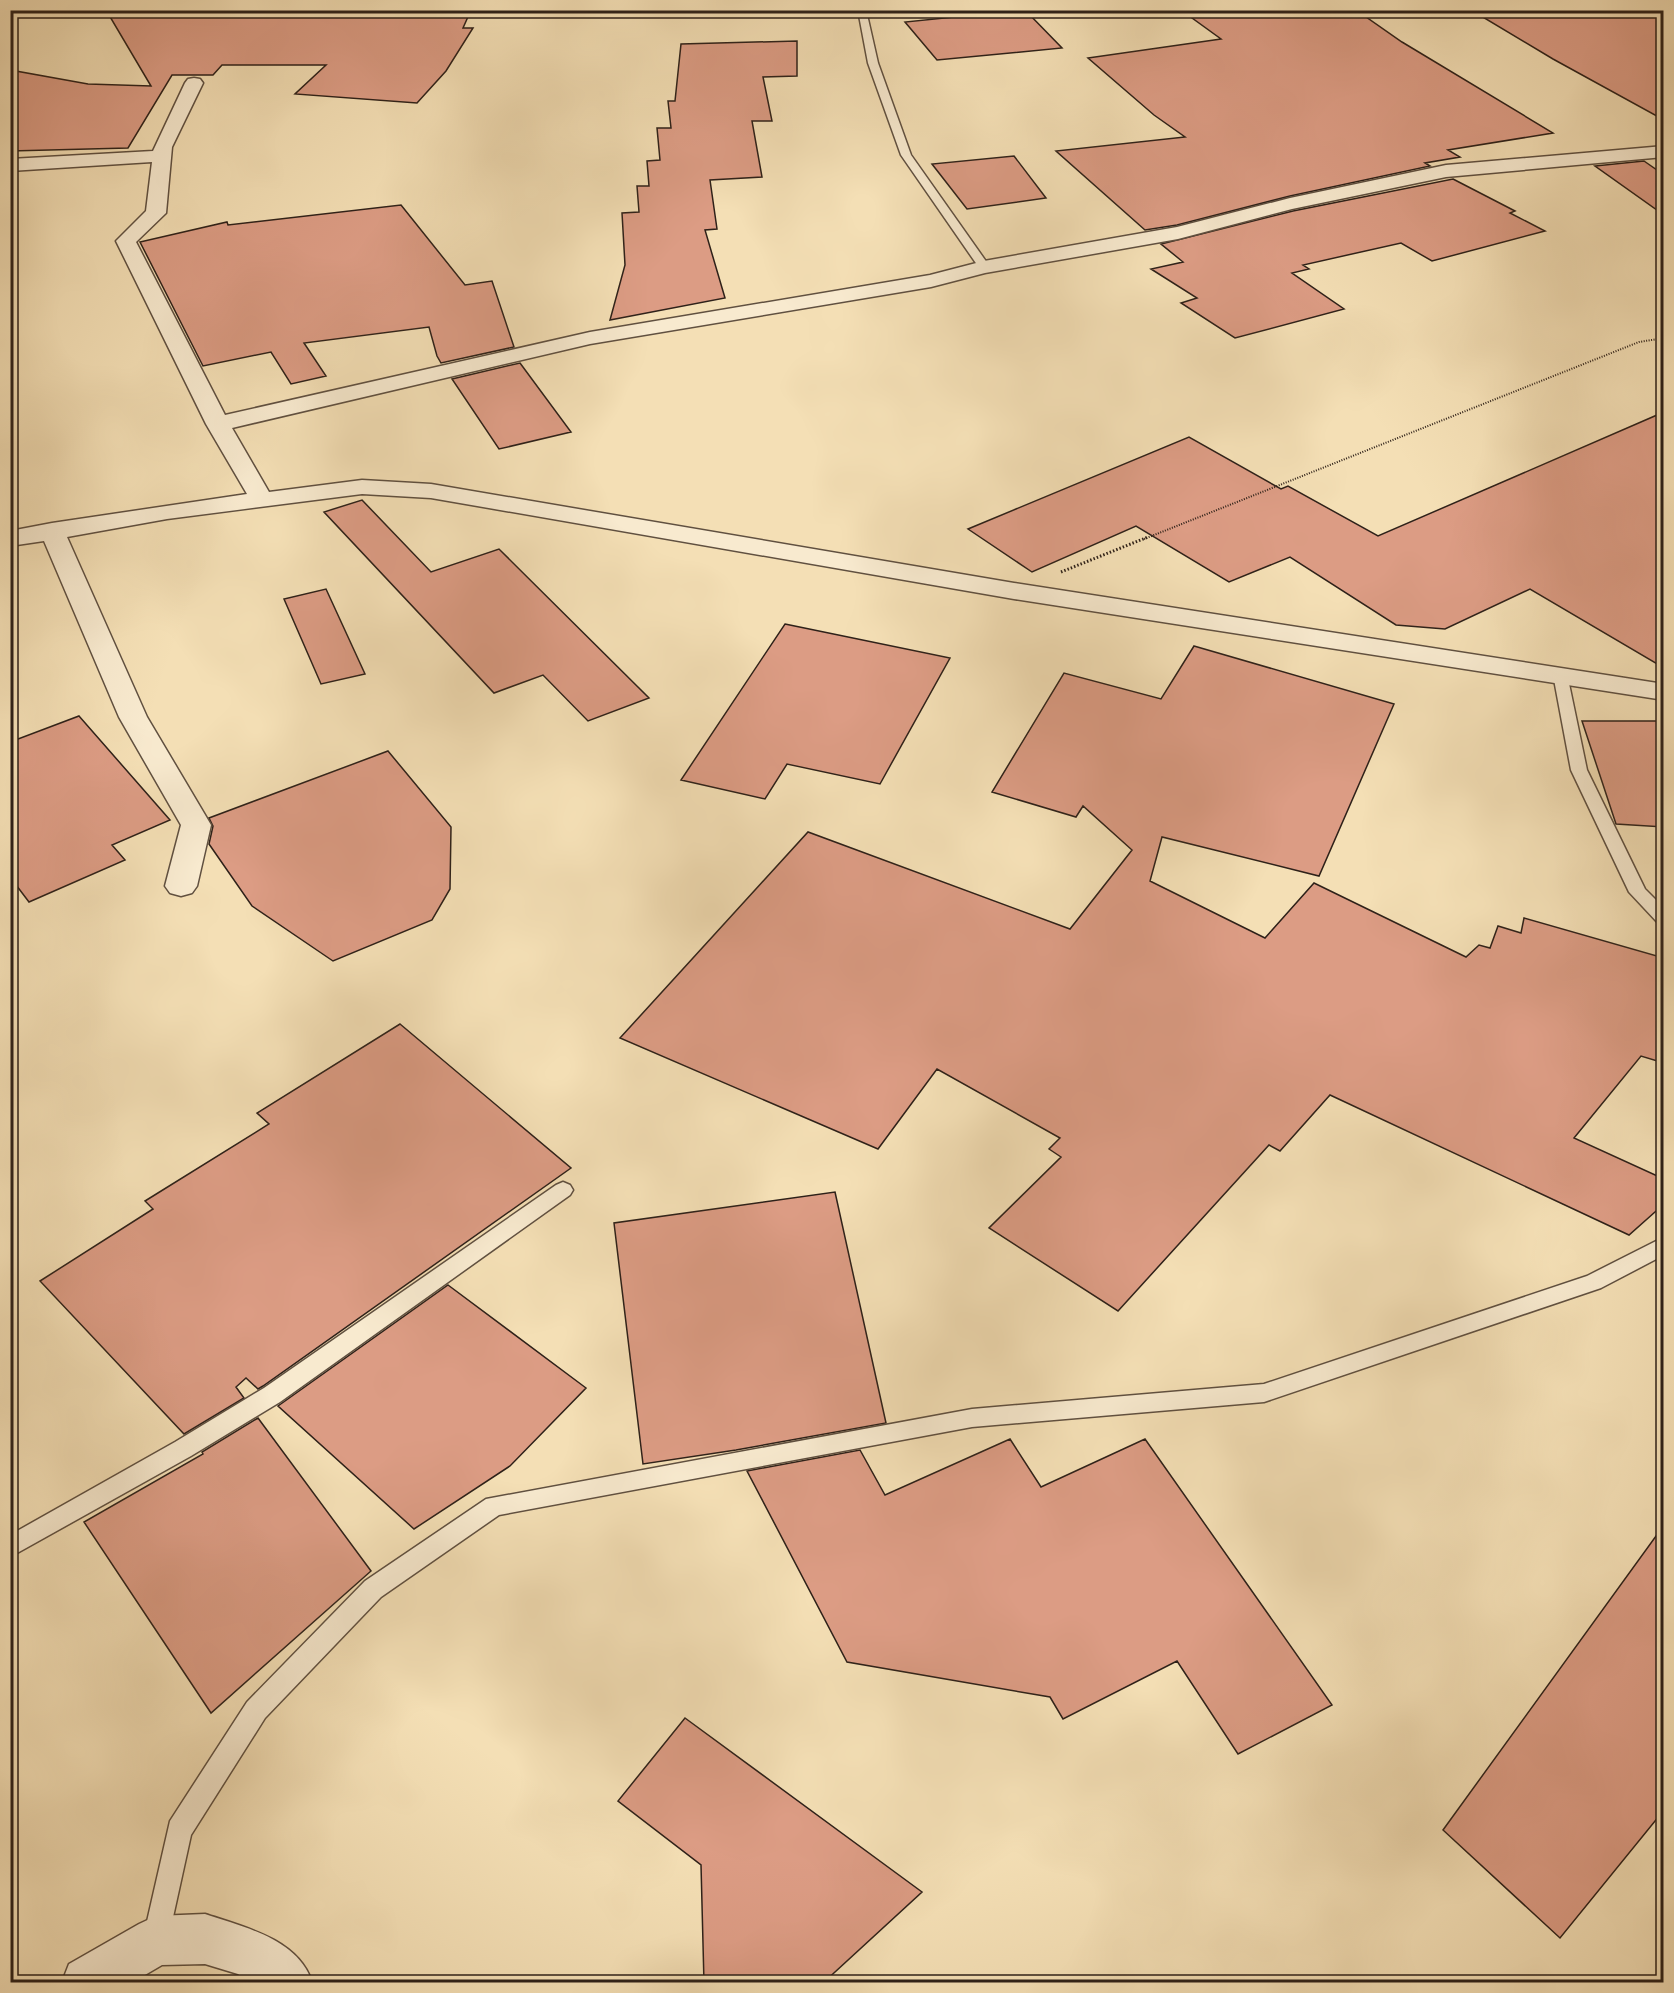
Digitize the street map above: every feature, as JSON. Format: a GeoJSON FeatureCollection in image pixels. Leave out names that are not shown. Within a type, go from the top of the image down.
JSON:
{"type":"FeatureCollection","features":[{"type":"Feature","properties":{"kind":"street"},"geometry":{"type":"LineString","coordinates":[[194,83],[163,147],[156,213],[126,241],[218,424],[262,500]]}},
{"type":"Feature","properties":{"kind":"street"},"geometry":{"type":"LineString","coordinates":[[218,424],[590,338],[931,281],[984,267],[1178,232],[1290,204],[1446,171],[1664,151]]}},
{"type":"Feature","properties":{"kind":"street"},"geometry":{"type":"LineString","coordinates":[[10,165],[162,156]]}},
{"type":"Feature","properties":{"kind":"street"},"geometry":{"type":"LineString","coordinates":[[10,539],[52,530],[362,487],[431,491],[1014,591],[1560,674],[1664,692]]}},
{"type":"Feature","properties":{"kind":"street"},"geometry":{"type":"LineString","coordinates":[[52,530],[133,717],[196,825],[181,886]]}},
{"type":"Feature","properties":{"kind":"street"},"geometry":{"type":"LineString","coordinates":[[87,1983],[156,1941],[206,1939],[252,1954],[287,1983]]}},
{"type":"Feature","properties":{"kind":"lane"},"geometry":{"type":"LineString","coordinates":[[862,10],[873,63],[906,155],[984,267]]}},
{"type":"Feature","properties":{"kind":"lane"},"geometry":{"type":"LineString","coordinates":[[1560,674],[1579,770],[1638,892],[1664,919]]}},
{"type":"Feature","properties":{"kind":"lane"},"geometry":{"type":"LineString","coordinates":[[10,1547],[183,1449],[272,1395],[563,1190]]}},
{"type":"Feature","properties":{"kind":"lane"},"geometry":{"type":"LineString","coordinates":[[156,1941],[179,1830],[256,1710],[373,1589],[494,1506],[972,1418],[1263,1393],[1594,1282],[1664,1245]]}},
{"type":"Feature","properties":{"kind":"path"},"geometry":{"type":"LineString","coordinates":[[1014,591],[1639,342],[1664,338]]}},
{"type":"Feature","properties":{"kind":"building"},"geometry":{"type":"Polygon","coordinates":[[[106,10],[471,10],[463,28],[473,28],[446,71],[417,103],[295,94],[326,65],[222,65],[213,75],[172,75],[128,148],[10,151],[10,70],[88,84],[151,86],[106,10]]]}},
{"type":"Feature","properties":{"kind":"building"},"geometry":{"type":"Polygon","coordinates":[[[1025,10],[1062,48],[937,60],[905,22],[1025,10]]]}},
{"type":"Feature","properties":{"kind":"building"},"geometry":{"type":"Polygon","coordinates":[[[1181,10],[1356,10],[1402,42],[1553,133],[1448,150],[1460,157],[1425,163],[1430,166],[1290,196],[1177,225],[1145,230],[1056,151],[1185,137],[1154,115],[1088,58],[1221,39],[1181,10]]]}},
{"type":"Feature","properties":{"kind":"building"},"geometry":{"type":"Polygon","coordinates":[[[1471,10],[1664,10],[1664,120],[1553,59],[1471,10]]]}},
{"type":"Feature","properties":{"kind":"building"},"geometry":{"type":"Polygon","coordinates":[[[797,41],[797,76],[763,77],[772,121],[752,121],[762,177],[710,180],[717,229],[705,230],[725,298],[610,320],[625,265],[622,213],[639,212],[637,186],[649,186],[647,161],[660,160],[657,128],[671,128],[668,101],[675,101],[681,44],[797,41]]]}},
{"type":"Feature","properties":{"kind":"building"},"geometry":{"type":"Polygon","coordinates":[[[1014,156],[1046,198],[967,209],[932,164],[1014,156]]]}},
{"type":"Feature","properties":{"kind":"building"},"geometry":{"type":"Polygon","coordinates":[[[1644,161],[1664,175],[1664,215],[1595,166],[1644,161]]]}},
{"type":"Feature","properties":{"kind":"building"},"geometry":{"type":"Polygon","coordinates":[[[1453,179],[1515,211],[1510,213],[1545,231],[1432,261],[1401,243],[1303,265],[1309,269],[1292,273],[1344,309],[1235,338],[1181,303],[1197,298],[1151,269],[1183,262],[1161,244],[1293,211],[1453,179]]]}},
{"type":"Feature","properties":{"kind":"building"},"geometry":{"type":"Polygon","coordinates":[[[401,205],[465,285],[492,281],[514,347],[441,363],[429,327],[304,343],[326,376],[291,384],[271,352],[203,366],[140,242],[227,222],[228,225],[401,205]]]}},
{"type":"Feature","properties":{"kind":"building"},"geometry":{"type":"Polygon","coordinates":[[[520,363],[571,432],[499,449],[452,379],[520,363]]]}},
{"type":"Feature","properties":{"kind":"building"},"geometry":{"type":"Polygon","coordinates":[[[1664,412],[1664,668],[1530,589],[1445,629],[1396,625],[1290,557],[1229,582],[1136,526],[1032,572],[968,529],[1189,437],[1281,489],[1288,486],[1378,536],[1664,412]]]}},
{"type":"Feature","properties":{"kind":"building"},"geometry":{"type":"Polygon","coordinates":[[[362,500],[431,572],[499,549],[649,698],[588,721],[543,675],[494,693],[324,512],[362,500]]]}},
{"type":"Feature","properties":{"kind":"building"},"geometry":{"type":"Polygon","coordinates":[[[326,589],[365,674],[321,684],[284,599],[326,589]]]}},
{"type":"Feature","properties":{"kind":"building"},"geometry":{"type":"Polygon","coordinates":[[[785,624],[950,658],[880,784],[787,764],[765,799],[681,780],[785,624]]]}},
{"type":"Feature","properties":{"kind":"building"},"geometry":{"type":"Polygon","coordinates":[[[1194,646],[1394,704],[1319,876],[1162,837],[1150,881],[1265,938],[1314,883],[1466,957],[1479,945],[1490,948],[1498,926],[1521,933],[1524,918],[1664,958],[1664,1063],[1641,1056],[1574,1138],[1664,1179],[1664,1204],[1629,1235],[1330,1095],[1280,1151],[1269,1145],[1118,1311],[989,1228],[1061,1157],[1049,1149],[1060,1138],[937,1069],[878,1149],[620,1038],[808,832],[1070,929],[1132,850],[1083,806],[1076,817],[992,792],[1064,673],[1161,699],[1194,646]]]}},
{"type":"Feature","properties":{"kind":"building"},"geometry":{"type":"Polygon","coordinates":[[[79,716],[170,820],[112,845],[125,860],[29,902],[10,877],[10,742],[79,716]]]}},
{"type":"Feature","properties":{"kind":"building"},"geometry":{"type":"Polygon","coordinates":[[[1582,721],[1664,721],[1664,827],[1616,824],[1582,721]]]}},
{"type":"Feature","properties":{"kind":"building"},"geometry":{"type":"Polygon","coordinates":[[[388,751],[451,827],[450,889],[432,920],[333,961],[252,906],[209,844],[213,826],[209,818],[388,751]]]}},
{"type":"Feature","properties":{"kind":"building"},"geometry":{"type":"Polygon","coordinates":[[[400,1024],[571,1168],[263,1386],[258,1389],[246,1378],[236,1387],[244,1398],[184,1434],[40,1281],[153,1209],[145,1201],[269,1124],[257,1113],[400,1024]]]}},
{"type":"Feature","properties":{"kind":"building"},"geometry":{"type":"Polygon","coordinates":[[[835,1192],[886,1423],[643,1464],[614,1223],[835,1192]]]}},
{"type":"Feature","properties":{"kind":"building"},"geometry":{"type":"Polygon","coordinates":[[[448,1285],[586,1388],[510,1466],[414,1529],[278,1406],[448,1285]]]}},
{"type":"Feature","properties":{"kind":"building"},"geometry":{"type":"Polygon","coordinates":[[[258,1418],[371,1571],[211,1713],[84,1522],[203,1454],[202,1452],[258,1418]]]}},
{"type":"Feature","properties":{"kind":"building"},"geometry":{"type":"Polygon","coordinates":[[[1010,1439],[1041,1487],[1145,1439],[1332,1705],[1238,1754],[1177,1661],[1063,1719],[1050,1697],[847,1662],[747,1471],[860,1450],[885,1495],[1010,1439]]]}},
{"type":"Feature","properties":{"kind":"building"},"geometry":{"type":"Polygon","coordinates":[[[1664,1525],[1664,1810],[1560,1938],[1443,1830],[1664,1525]]]}},
{"type":"Feature","properties":{"kind":"building"},"geometry":{"type":"Polygon","coordinates":[[[685,1718],[922,1892],[823,1983],[704,1983],[701,1865],[618,1801],[685,1718]]]}}]}
